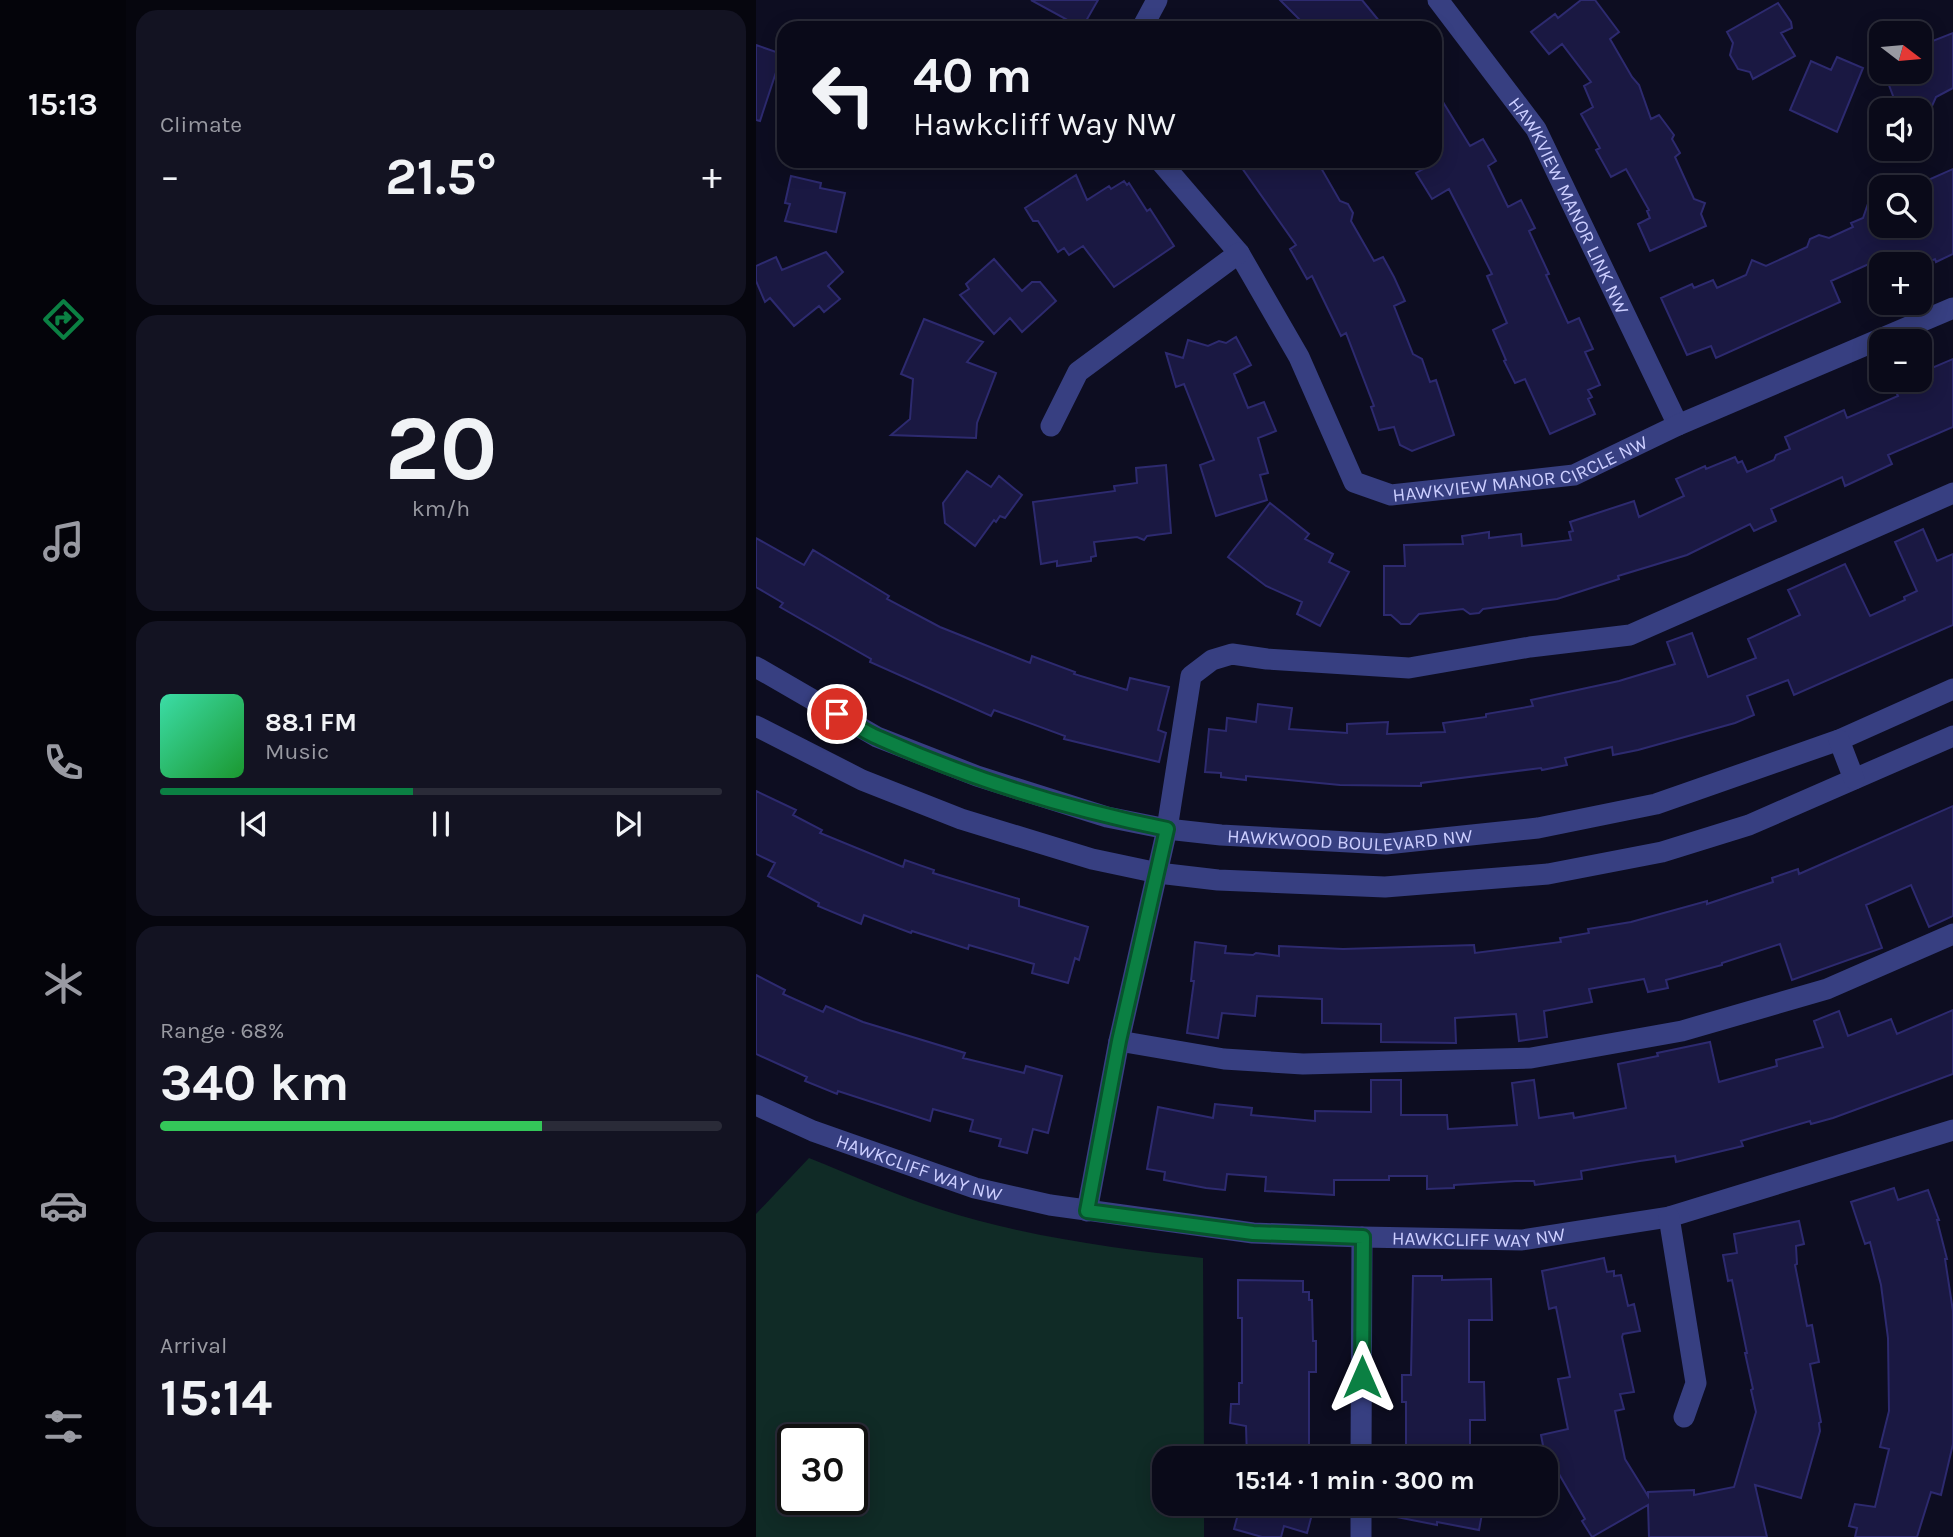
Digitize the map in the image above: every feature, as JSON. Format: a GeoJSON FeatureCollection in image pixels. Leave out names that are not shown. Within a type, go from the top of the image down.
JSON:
{"type":"FeatureCollection","features":[{"type":"Feature","properties":{"kind":"street"},"geometry":{"type":"LineString","coordinates":[[1146,21],[1157,0]]}},
{"type":"Feature","properties":{"kind":"street","name":"HAWKVIEW MANOR LINK NW"},"geometry":{"type":"LineString","coordinates":[[1438,0],[1536,129],[1678,425]]}},
{"type":"Feature","properties":{"kind":"street","name":"HAWKVIEW MANOR CIRCLE NW"},"geometry":{"type":"LineString","coordinates":[[1166,168],[1238,253],[1299,357],[1354,482],[1391,495],[1574,475],[1678,425],[1953,308]]}},
{"type":"Feature","properties":{"kind":"street"},"geometry":{"type":"LineString","coordinates":[[1051,426],[1077,372],[1238,253]]}},
{"type":"Feature","properties":{"kind":"street"},"geometry":{"type":"LineString","coordinates":[[1087,1211],[1119,1041],[1167,829],[1191,676],[1212,660],[1232,654],[1267,659],[1409,668],[1530,647],[1630,635],[1953,493]]}},
{"type":"Feature","properties":{"kind":"street","name":"HAWKWOOD BOULEVARD NW"},"geometry":{"type":"LineString","coordinates":[[756,667],[877,737],[1003,784],[1107,817],[1167,829],[1221,835],[1386,844],[1538,828],[1656,804],[1839,740],[1953,689]]}},
{"type":"Feature","properties":{"kind":"street"},"geometry":{"type":"LineString","coordinates":[[756,726],[862,780],[961,819],[1092,859],[1158,873],[1218,880],[1385,887],[1548,874],[1662,852],[1749,825],[1953,736]]}},
{"type":"Feature","properties":{"kind":"street"},"geometry":{"type":"LineString","coordinates":[[1839,740],[1854,779]]}},
{"type":"Feature","properties":{"kind":"street"},"geometry":{"type":"LineString","coordinates":[[1119,1041],[1224,1059],[1303,1064],[1531,1059],[1682,1031],[1827,989],[1953,934]]}},
{"type":"Feature","properties":{"kind":"street","name":"HAWKCLIFF WAY NW"},"geometry":{"type":"LineString","coordinates":[[756,1105],[813,1131],[975,1188],[1050,1205],[1253,1233],[1363,1237],[1522,1240],[1669,1217],[1953,1130]]}},
{"type":"Feature","properties":{"kind":"street"},"geometry":{"type":"LineString","coordinates":[[1669,1217],[1696,1383],[1684,1417]]}},
{"type":"Feature","properties":{"kind":"street"},"geometry":{"type":"LineString","coordinates":[[1361,1446],[1363,1237]]}},
{"type":"Feature","properties":{"kind":"street"},"geometry":{"type":"LineString","coordinates":[[1361,1516],[1361,1537]]}},
{"type":"Feature","properties":{"kind":"green space"},"geometry":{"type":"Polygon","coordinates":[[[809,1158],[923,1203],[1003,1227],[1104,1246],[1203,1258],[1204,1446],[1152,1446],[1152,1516],[1204,1516],[1204,1537],[756,1537],[756,1214],[809,1158]]]}},
{"type":"Feature","properties":{"kind":"building"},"geometry":{"type":"Polygon","coordinates":[[[1031,0],[1098,0],[1086,21],[1069,21],[1031,0]]]}},
{"type":"Feature","properties":{"kind":"building"},"geometry":{"type":"Polygon","coordinates":[[[1280,0],[1362,0],[1379,21],[1301,21],[1280,0]]]}},
{"type":"Feature","properties":{"kind":"building"},"geometry":{"type":"Polygon","coordinates":[[[1581,0],[1595,0],[1619,32],[1610,39],[1639,85],[1651,119],[1659,115],[1674,135],[1672,139],[1680,153],[1675,157],[1694,199],[1705,203],[1701,214],[1706,226],[1650,251],[1638,224],[1650,218],[1647,211],[1649,210],[1626,169],[1611,177],[1596,150],[1600,148],[1581,114],[1593,107],[1584,86],[1591,82],[1562,44],[1549,54],[1531,32],[1555,14],[1558,18],[1581,0]]]}},
{"type":"Feature","properties":{"kind":"building"},"geometry":{"type":"Polygon","coordinates":[[[1778,3],[1791,22],[1792,28],[1781,33],[1795,56],[1753,79],[1750,72],[1738,69],[1730,55],[1733,43],[1727,32],[1778,3]]]}},
{"type":"Feature","properties":{"kind":"building"},"geometry":{"type":"Polygon","coordinates":[[[1953,33],[1953,88],[1936,97],[1932,106],[1932,98],[1894,98],[1889,84],[1932,84],[1932,41],[1953,33]]]}},
{"type":"Feature","properties":{"kind":"building"},"geometry":{"type":"Polygon","coordinates":[[[756,45],[777,52],[777,69],[760,121],[756,120],[756,45]]]}},
{"type":"Feature","properties":{"kind":"building"},"geometry":{"type":"Polygon","coordinates":[[[1837,57],[1863,68],[1837,132],[1790,110],[1811,61],[1831,70],[1837,57]]]}},
{"type":"Feature","properties":{"kind":"building"},"geometry":{"type":"Polygon","coordinates":[[[1442,100],[1470,146],[1483,139],[1496,161],[1488,166],[1508,207],[1521,200],[1535,228],[1529,231],[1568,323],[1579,318],[1593,349],[1585,352],[1600,385],[1588,390],[1592,397],[1588,399],[1595,414],[1550,434],[1525,379],[1515,383],[1504,361],[1506,360],[1493,330],[1507,323],[1487,276],[1492,274],[1466,222],[1449,189],[1432,199],[1416,173],[1425,168],[1442,168],[1442,100]]]}},
{"type":"Feature","properties":{"kind":"building"},"geometry":{"type":"Polygon","coordinates":[[[1242,168],[1321,168],[1340,201],[1348,204],[1353,213],[1351,221],[1374,261],[1383,257],[1394,277],[1405,301],[1394,306],[1413,354],[1422,359],[1430,382],[1436,380],[1454,435],[1412,451],[1400,445],[1394,427],[1379,430],[1371,407],[1374,406],[1346,333],[1341,336],[1312,276],[1307,279],[1290,249],[1296,245],[1242,168]]]}},
{"type":"Feature","properties":{"kind":"building"},"geometry":{"type":"Polygon","coordinates":[[[1953,169],[1953,254],[1936,262],[1935,259],[1932,260],[1932,252],[1869,252],[1869,264],[1831,281],[1840,302],[1716,358],[1711,346],[1687,355],[1661,298],[1692,284],[1694,288],[1713,280],[1717,288],[1746,275],[1752,260],[1766,266],[1807,247],[1810,239],[1819,235],[1829,238],[1853,227],[1851,223],[1863,218],[1869,201],[1869,238],[1932,238],[1932,178],[1953,169]]]}},
{"type":"Feature","properties":{"kind":"building"},"geometry":{"type":"Polygon","coordinates":[[[1076,175],[1087,200],[1109,186],[1111,189],[1124,181],[1127,185],[1129,183],[1174,246],[1114,287],[1083,246],[1069,255],[1064,248],[1058,252],[1038,221],[1033,221],[1025,208],[1076,175]]]}},
{"type":"Feature","properties":{"kind":"building"},"geometry":{"type":"Polygon","coordinates":[[[791,176],[821,183],[820,188],[845,193],[836,232],[785,221],[790,204],[785,203],[791,176]]]}},
{"type":"Feature","properties":{"kind":"building"},"geometry":{"type":"Polygon","coordinates":[[[826,252],[843,272],[828,286],[840,299],[824,312],[819,306],[794,326],[770,298],[765,302],[756,281],[756,266],[776,257],[782,270],[826,252]]]}},
{"type":"Feature","properties":{"kind":"building"},"geometry":{"type":"Polygon","coordinates":[[[994,259],[1022,291],[1032,282],[1040,282],[1056,301],[1022,332],[1010,318],[994,334],[960,295],[969,289],[966,284],[994,259]]]}},
{"type":"Feature","properties":{"kind":"building"},"geometry":{"type":"Polygon","coordinates":[[[924,319],[983,342],[967,362],[996,373],[977,423],[976,438],[891,435],[910,419],[913,379],[901,374],[924,319]]]}},
{"type":"Feature","properties":{"kind":"building"},"geometry":{"type":"Polygon","coordinates":[[[1236,337],[1251,365],[1234,374],[1248,408],[1264,402],[1276,431],[1258,438],[1268,473],[1260,475],[1267,500],[1216,516],[1200,465],[1214,460],[1184,384],[1176,387],[1166,353],[1183,358],[1188,340],[1208,346],[1219,341],[1226,343],[1236,337]]]}},
{"type":"Feature","properties":{"kind":"building"},"geometry":{"type":"Polygon","coordinates":[[[1953,359],[1953,427],[1888,455],[1892,464],[1845,486],[1842,477],[1771,509],[1776,521],[1754,531],[1750,524],[1687,555],[1618,576],[1619,579],[1557,599],[1483,609],[1479,613],[1470,614],[1463,609],[1419,614],[1410,624],[1401,624],[1391,615],[1384,615],[1384,566],[1405,566],[1404,545],[1463,544],[1462,536],[1489,532],[1489,538],[1521,534],[1522,546],[1571,540],[1569,532],[1573,531],[1570,522],[1634,501],[1639,517],[1684,496],[1676,479],[1705,466],[1706,469],[1735,457],[1738,463],[1742,461],[1747,472],[1774,460],[1776,455],[1790,449],[1785,437],[1844,410],[1847,418],[1898,396],[1896,392],[1932,392],[1932,368],[1953,359]]]}},
{"type":"Feature","properties":{"kind":"building"},"geometry":{"type":"Polygon","coordinates":[[[1166,465],[1171,533],[1147,536],[1144,540],[1137,537],[1094,542],[1096,556],[1091,557],[1091,561],[1057,566],[1057,561],[1041,564],[1033,502],[1115,491],[1114,486],[1137,483],[1136,468],[1166,465]]]}},
{"type":"Feature","properties":{"kind":"building"},"geometry":{"type":"Polygon","coordinates":[[[967,471],[991,487],[999,476],[1022,495],[1005,518],[1000,516],[996,522],[994,520],[975,546],[945,523],[943,503],[967,471]]]}},
{"type":"Feature","properties":{"kind":"building"},"geometry":{"type":"Polygon","coordinates":[[[1270,503],[1309,534],[1305,539],[1333,554],[1329,562],[1349,572],[1320,626],[1297,614],[1302,602],[1266,586],[1228,557],[1270,503]]]}},
{"type":"Feature","properties":{"kind":"building"},"geometry":{"type":"Polygon","coordinates":[[[1923,529],[1937,561],[1953,554],[1953,625],[1794,695],[1788,680],[1747,696],[1754,715],[1735,723],[1638,750],[1613,755],[1612,747],[1565,758],[1567,765],[1421,783],[1421,786],[1340,785],[1246,776],[1246,780],[1205,772],[1209,729],[1226,731],[1227,718],[1256,722],[1258,704],[1292,708],[1289,729],[1347,733],[1347,724],[1388,722],[1387,734],[1445,732],[1443,723],[1533,706],[1531,700],[1619,681],[1675,664],[1667,642],[1692,633],[1708,677],[1756,658],[1748,639],[1800,615],[1788,590],[1845,564],[1870,616],[1905,600],[1904,597],[1917,591],[1895,542],[1923,529]]]}},
{"type":"Feature","properties":{"kind":"building"},"geometry":{"type":"Polygon","coordinates":[[[756,538],[804,565],[813,550],[889,596],[887,599],[940,627],[1030,663],[1032,656],[1075,672],[1074,674],[1127,690],[1130,678],[1169,687],[1158,730],[1166,733],[1159,762],[1064,739],[1065,736],[994,710],[991,716],[870,662],[871,659],[780,607],[783,603],[756,587],[756,538]]]}},
{"type":"Feature","properties":{"kind":"building"},"geometry":{"type":"Polygon","coordinates":[[[756,791],[796,810],[793,815],[822,830],[820,833],[903,867],[905,860],[934,870],[933,873],[1019,899],[1019,906],[1088,927],[1079,960],[1075,958],[1068,983],[1032,973],[1034,964],[969,945],[968,949],[912,931],[911,933],[864,915],[861,924],[818,906],[819,903],[768,876],[775,863],[756,854],[756,791]]]}},
{"type":"Feature","properties":{"kind":"building"},"geometry":{"type":"Polygon","coordinates":[[[1953,806],[1953,916],[1929,927],[1911,885],[1866,905],[1882,948],[1792,980],[1780,944],[1722,965],[1666,980],[1668,988],[1648,992],[1644,979],[1589,989],[1592,1002],[1544,1011],[1547,1037],[1519,1041],[1516,1014],[1455,1018],[1456,1043],[1381,1042],[1381,1024],[1322,1023],[1322,999],[1257,996],[1255,1016],[1222,1013],[1218,1038],[1187,1033],[1194,981],[1191,981],[1195,942],[1226,946],[1225,953],[1279,956],[1279,946],[1343,949],[1474,945],[1475,953],[1561,942],[1560,938],[1589,933],[1588,929],[1631,922],[1707,901],[1707,904],[1773,882],[1772,878],[1798,869],[1799,874],[1953,806]]]}},
{"type":"Feature","properties":{"kind":"building"},"geometry":{"type":"Polygon","coordinates":[[[756,975],[785,990],[783,994],[823,1012],[826,1006],[863,1022],[965,1053],[963,1058],[1024,1073],[1026,1066],[1062,1076],[1048,1133],[1033,1129],[1027,1153],[999,1146],[1001,1139],[970,1131],[973,1120],[933,1109],[930,1121],[838,1091],[837,1094],[805,1081],[807,1077],[756,1054],[756,975]]]}},
{"type":"Feature","properties":{"kind":"building"},"geometry":{"type":"Polygon","coordinates":[[[1953,1010],[1953,1074],[1833,1118],[1811,1124],[1810,1121],[1741,1141],[1743,1146],[1676,1162],[1675,1156],[1640,1161],[1581,1171],[1582,1179],[1535,1185],[1534,1181],[1516,1181],[1427,1189],[1427,1176],[1389,1176],[1389,1180],[1334,1180],[1334,1195],[1265,1191],[1266,1177],[1227,1174],[1225,1190],[1206,1188],[1164,1180],[1165,1172],[1147,1169],[1158,1107],[1213,1118],[1215,1104],[1252,1108],[1251,1115],[1315,1121],[1315,1111],[1371,1112],[1371,1080],[1401,1080],[1401,1115],[1447,1115],[1448,1129],[1517,1125],[1512,1083],[1534,1080],[1539,1118],[1573,1113],[1574,1118],[1626,1108],[1618,1064],[1710,1042],[1719,1082],[1777,1066],[1776,1060],[1823,1047],[1814,1021],[1839,1011],[1848,1036],[1891,1019],[1897,1034],[1953,1010]]]}},
{"type":"Feature","properties":{"kind":"building"},"geometry":{"type":"Polygon","coordinates":[[[1894,1188],[1898,1200],[1928,1190],[1939,1220],[1953,1311],[1953,1444],[1941,1495],[1931,1492],[1917,1537],[1855,1537],[1857,1528],[1849,1526],[1855,1504],[1875,1507],[1889,1449],[1880,1447],[1889,1411],[1888,1338],[1881,1285],[1870,1242],[1865,1244],[1851,1202],[1894,1188]]]}},
{"type":"Feature","properties":{"kind":"building"},"geometry":{"type":"Polygon","coordinates":[[[1799,1221],[1804,1244],[1796,1246],[1795,1265],[1807,1326],[1812,1325],[1819,1362],[1810,1364],[1821,1422],[1801,1498],[1755,1485],[1767,1537],[1649,1537],[1648,1505],[1592,1537],[1582,1521],[1585,1519],[1558,1474],[1558,1446],[1543,1446],[1541,1435],[1568,1429],[1558,1379],[1570,1377],[1556,1307],[1549,1309],[1542,1271],[1604,1258],[1607,1272],[1614,1271],[1614,1276],[1621,1275],[1628,1306],[1634,1304],[1640,1331],[1623,1334],[1622,1337],[1634,1392],[1620,1394],[1624,1409],[1615,1411],[1625,1459],[1648,1496],[1648,1492],[1694,1490],[1694,1495],[1734,1487],[1756,1412],[1732,1280],[1728,1281],[1723,1255],[1737,1253],[1734,1234],[1799,1221]]]}},
{"type":"Feature","properties":{"kind":"building"},"geometry":{"type":"Polygon","coordinates":[[[1413,1276],[1442,1276],[1442,1280],[1491,1279],[1492,1320],[1469,1320],[1469,1382],[1484,1382],[1485,1420],[1470,1420],[1470,1446],[1406,1446],[1406,1402],[1402,1402],[1402,1375],[1411,1375],[1413,1276]]]}},
{"type":"Feature","properties":{"kind":"building"},"geometry":{"type":"Polygon","coordinates":[[[1238,1280],[1303,1281],[1303,1292],[1309,1292],[1309,1300],[1312,1300],[1313,1341],[1316,1341],[1316,1372],[1309,1372],[1309,1446],[1247,1446],[1246,1426],[1230,1423],[1231,1404],[1239,1404],[1239,1383],[1242,1383],[1242,1318],[1238,1318],[1238,1280]]]}},
{"type":"Feature","properties":{"kind":"building"},"geometry":{"type":"Polygon","coordinates":[[[1238,1516],[1312,1516],[1307,1533],[1284,1526],[1281,1537],[1262,1537],[1234,1529],[1238,1516]]]}},
{"type":"Feature","properties":{"kind":"building"},"geometry":{"type":"Polygon","coordinates":[[[1391,1516],[1482,1516],[1479,1530],[1437,1522],[1437,1525],[1391,1516]]]}},
{"type":"Feature","properties":{"kind":"route"},"geometry":{"type":"LineString","coordinates":[[837,714],[877,737],[977,776],[1107,817],[1167,829],[1119,1041],[1087,1211],[1253,1233],[1363,1237],[1362,1377]]}}]}
